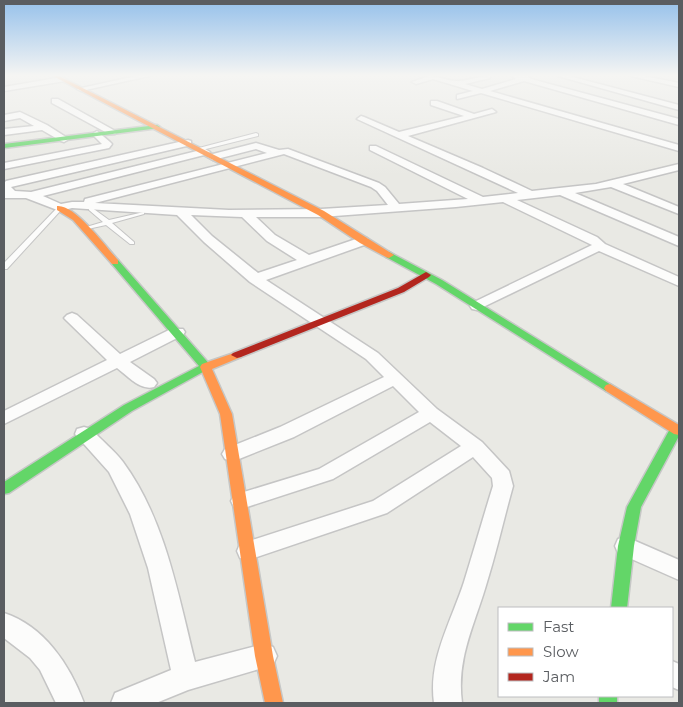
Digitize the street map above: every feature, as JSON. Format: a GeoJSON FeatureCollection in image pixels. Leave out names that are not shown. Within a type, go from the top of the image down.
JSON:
{"type":"FeatureCollection","features":[{"type":"Feature","properties":{"kind":"main road"},"geometry":{"type":"LineString","coordinates":[[121,109],[321,213],[363,241],[426,274],[678,430],[634,507],[626,546],[619,607]]}},
{"type":"Feature","properties":{"kind":"main road"},"geometry":{"type":"LineString","coordinates":[[4,146],[157,127]]}},
{"type":"Feature","properties":{"kind":"main road"},"geometry":{"type":"LineString","coordinates":[[60,208],[76,218],[206,367],[226,414],[264,656],[274,703]]}},
{"type":"Feature","properties":{"kind":"main road"},"geometry":{"type":"LineString","coordinates":[[4,489],[84,434],[170,383],[401,290],[426,274]]}},
{"type":"Feature","properties":{"kind":"street"},"geometry":{"type":"LineString","coordinates":[[70,109],[112,132]]}},
{"type":"Feature","properties":{"kind":"street"},"geometry":{"type":"LineString","coordinates":[[452,109],[473,117]]}},
{"type":"Feature","properties":{"kind":"street"},"geometry":{"type":"LineString","coordinates":[[455,110],[459,109]]}},
{"type":"Feature","properties":{"kind":"street"},"geometry":{"type":"LineString","coordinates":[[546,109],[679,148]]}},
{"type":"Feature","properties":{"kind":"street"},"geometry":{"type":"LineString","coordinates":[[542,117],[565,109]]}},
{"type":"Feature","properties":{"kind":"street"},"geometry":{"type":"LineString","coordinates":[[629,109],[679,122]]}},
{"type":"Feature","properties":{"kind":"street"},"geometry":{"type":"LineString","coordinates":[[399,135],[492,112]]}},
{"type":"Feature","properties":{"kind":"street"},"geometry":{"type":"LineString","coordinates":[[608,128],[645,113]]}},
{"type":"Feature","properties":{"kind":"street"},"geometry":{"type":"LineString","coordinates":[[581,120],[598,114]]}},
{"type":"Feature","properties":{"kind":"street"},"geometry":{"type":"LineString","coordinates":[[4,118],[22,115],[64,139]]}},
{"type":"Feature","properties":{"kind":"street"},"geometry":{"type":"LineString","coordinates":[[361,120],[399,135],[530,195]]}},
{"type":"Feature","properties":{"kind":"street"},"geometry":{"type":"LineString","coordinates":[[4,132],[44,127]]}},
{"type":"Feature","properties":{"kind":"street"},"geometry":{"type":"LineString","coordinates":[[643,138],[660,131]]}},
{"type":"Feature","properties":{"kind":"street"},"geometry":{"type":"LineString","coordinates":[[4,166],[106,146],[97,134]]}},
{"type":"Feature","properties":{"kind":"street"},"geometry":{"type":"LineString","coordinates":[[32,142],[42,158]]}},
{"type":"Feature","properties":{"kind":"street"},"geometry":{"type":"LineString","coordinates":[[188,143],[10,183],[5,187],[8,194],[34,195],[205,153],[256,146],[277,153]]}},
{"type":"Feature","properties":{"kind":"street"},"geometry":{"type":"LineString","coordinates":[[649,149],[662,143]]}},
{"type":"Feature","properties":{"kind":"street"},"geometry":{"type":"LineString","coordinates":[[373,148],[481,201]]}},
{"type":"Feature","properties":{"kind":"street"},"geometry":{"type":"LineString","coordinates":[[34,195],[60,208],[277,153],[289,152],[376,185],[396,208]]}},
{"type":"Feature","properties":{"kind":"street"},"geometry":{"type":"LineString","coordinates":[[72,205],[180,212],[246,214],[321,213],[481,201],[530,195],[611,183],[679,167]]}},
{"type":"Feature","properties":{"kind":"street"},"geometry":{"type":"LineString","coordinates":[[657,173],[672,178]]}},
{"type":"Feature","properties":{"kind":"street"},"geometry":{"type":"LineString","coordinates":[[611,183],[679,211]]}},
{"type":"Feature","properties":{"kind":"street"},"geometry":{"type":"LineString","coordinates":[[560,191],[679,242]]}},
{"type":"Feature","properties":{"kind":"street"},"geometry":{"type":"LineString","coordinates":[[504,198],[593,240],[599,246],[679,282]]}},
{"type":"Feature","properties":{"kind":"street"},"geometry":{"type":"LineString","coordinates":[[180,212],[255,279],[372,356],[431,413],[475,446],[502,476],[503,486],[471,597],[448,663],[446,696],[448,703]]}},
{"type":"Feature","properties":{"kind":"street"},"geometry":{"type":"LineString","coordinates":[[246,214],[275,240],[309,261]]}},
{"type":"Feature","properties":{"kind":"street"},"geometry":{"type":"LineString","coordinates":[[255,279],[363,241]]}},
{"type":"Feature","properties":{"kind":"street"},"geometry":{"type":"LineString","coordinates":[[478,306],[599,246]]}},
{"type":"Feature","properties":{"kind":"street"},"geometry":{"type":"LineString","coordinates":[[72,318],[118,361],[148,383]]}},
{"type":"Feature","properties":{"kind":"street"},"geometry":{"type":"LineString","coordinates":[[4,418],[176,332]]}},
{"type":"Feature","properties":{"kind":"street"},"geometry":{"type":"LineString","coordinates":[[232,454],[287,432],[395,378]]}},
{"type":"Feature","properties":{"kind":"street"},"geometry":{"type":"LineString","coordinates":[[241,501],[326,474],[431,413]]}},
{"type":"Feature","properties":{"kind":"street"},"geometry":{"type":"LineString","coordinates":[[84,434],[116,467],[131,494],[151,538],[186,678]]}},
{"type":"Feature","properties":{"kind":"street"},"geometry":{"type":"LineString","coordinates":[[248,551],[380,507],[475,446]]}},
{"type":"Feature","properties":{"kind":"street"},"geometry":{"type":"LineString","coordinates":[[626,546],[679,570]]}},
{"type":"Feature","properties":{"kind":"street"},"geometry":{"type":"LineString","coordinates":[[4,624],[40,649],[49,661],[70,703]]}},
{"type":"Feature","properties":{"kind":"street"},"geometry":{"type":"LineString","coordinates":[[125,703],[186,678],[264,656]]}},
{"type":"Feature","properties":{"kind":"lane"},"geometry":{"type":"LineString","coordinates":[[205,153],[256,134]]}},
{"type":"Feature","properties":{"kind":"lane"},"geometry":{"type":"LineString","coordinates":[[4,267],[60,208]]}},
{"type":"Feature","properties":{"kind":"lane"},"geometry":{"type":"LineString","coordinates":[[91,209],[132,243]]}},
{"type":"Feature","properties":{"kind":"lane"},"geometry":{"type":"LineString","coordinates":[[85,229],[142,212]]}},
{"type":"Feature","properties":{"kind":"traffic: fast"},"geometry":{"type":"LineString","coordinates":[[4,146],[157,127]]}},
{"type":"Feature","properties":{"kind":"traffic: fast"},"geometry":{"type":"LineString","coordinates":[[389,255],[439,282],[610,388]]}},
{"type":"Feature","properties":{"kind":"traffic: fast"},"geometry":{"type":"LineString","coordinates":[[4,489],[128,408],[206,367],[115,262]]}},
{"type":"Feature","properties":{"kind":"traffic: fast"},"geometry":{"type":"LineString","coordinates":[[619,607],[626,546],[634,507],[676,430]]}},
{"type":"Feature","properties":{"kind":"traffic: fast"},"geometry":{"type":"LineString","coordinates":[[608,697],[608,703]]}},
{"type":"Feature","properties":{"kind":"traffic: slow"},"geometry":{"type":"LineString","coordinates":[[120,109],[321,213],[363,241],[389,255]]}},
{"type":"Feature","properties":{"kind":"traffic: slow"},"geometry":{"type":"LineString","coordinates":[[60,208],[76,218],[115,262]]}},
{"type":"Feature","properties":{"kind":"traffic: slow"},"geometry":{"type":"LineString","coordinates":[[237,355],[206,367],[226,414],[264,656],[274,703]]}},
{"type":"Feature","properties":{"kind":"traffic: slow"},"geometry":{"type":"LineString","coordinates":[[610,388],[679,431]]}},
{"type":"Feature","properties":{"kind":"traffic: jam"},"geometry":{"type":"LineString","coordinates":[[237,355],[401,290],[426,275]]}}]}
